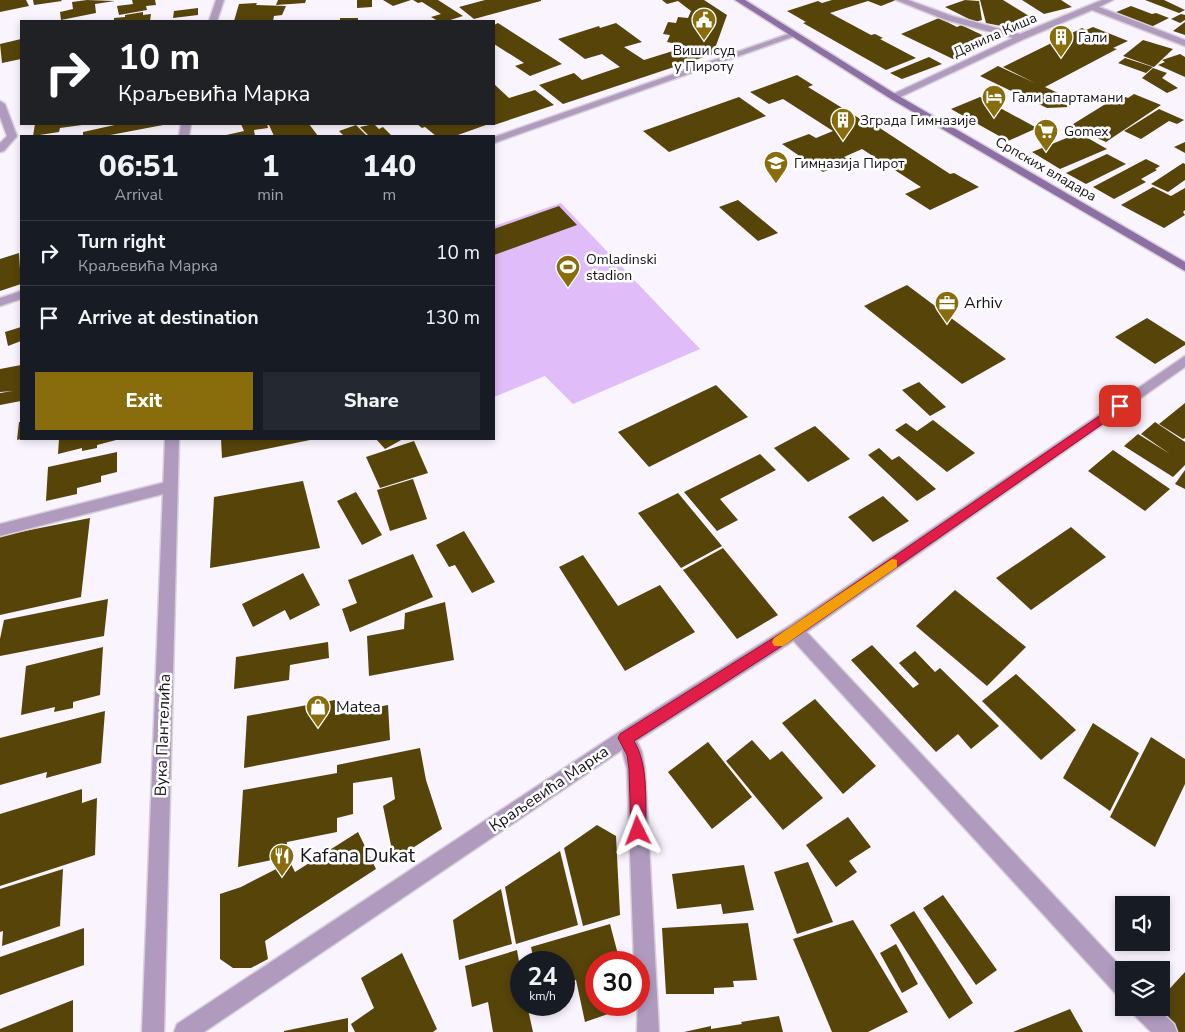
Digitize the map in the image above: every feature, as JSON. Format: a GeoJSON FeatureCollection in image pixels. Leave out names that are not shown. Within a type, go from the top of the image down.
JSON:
{"type":"FeatureCollection","features":[{"type":"Feature","properties":{"kind":"main road","name":"Српских владара"},"geometry":{"type":"LineString","coordinates":[[738,0],[894,97],[1185,268]]}},
{"type":"Feature","properties":{"kind":"street"},"geometry":{"type":"LineString","coordinates":[[213,20],[220,0]]}},
{"type":"Feature","properties":{"kind":"street"},"geometry":{"type":"LineString","coordinates":[[900,0],[949,18],[1022,37]]}},
{"type":"Feature","properties":{"kind":"street","name":"Данила Киша"},"geometry":{"type":"LineString","coordinates":[[894,97],[1022,37],[1109,0]]}},
{"type":"Feature","properties":{"kind":"street"},"geometry":{"type":"LineString","coordinates":[[1093,8],[1185,43]]}},
{"type":"Feature","properties":{"kind":"street"},"geometry":{"type":"LineString","coordinates":[[495,140],[794,35]]}},
{"type":"Feature","properties":{"kind":"street"},"geometry":{"type":"LineString","coordinates":[[0,104],[12,136],[0,149]]}},
{"type":"Feature","properties":{"kind":"street"},"geometry":{"type":"LineString","coordinates":[[0,302],[20,295]]}},
{"type":"Feature","properties":{"kind":"street","name":"Краљевића Марка"},"geometry":{"type":"LineString","coordinates":[[185,1032],[625,738],[795,631],[1185,361]]}},
{"type":"Feature","properties":{"kind":"street","name":"Вука Пантелића"},"geometry":{"type":"LineString","coordinates":[[153,1032],[172,440]]}},
{"type":"Feature","properties":{"kind":"street"},"geometry":{"type":"LineString","coordinates":[[0,530],[170,487]]}},
{"type":"Feature","properties":{"kind":"street"},"geometry":{"type":"LineString","coordinates":[[795,631],[1115,976]]}},
{"type":"Feature","properties":{"kind":"street"},"geometry":{"type":"LineString","coordinates":[[625,738],[633,752],[636,769],[648,1032]]}},
{"type":"Feature","properties":{"kind":"street"},"geometry":{"type":"LineString","coordinates":[[1151,1016],[1166,1032]]}},
{"type":"Feature","properties":{"kind":"shaded area","name":"Omladinski stadion"},"geometry":{"type":"Polygon","coordinates":[[[561,203],[700,349],[573,404],[545,376],[495,397],[495,226],[561,203]]]}},
{"type":"Feature","properties":{"kind":"building"},"geometry":{"type":"Polygon","coordinates":[[[0,0],[26,0],[29,6],[0,12],[0,0]]]}},
{"type":"Feature","properties":{"kind":"building"},"geometry":{"type":"Polygon","coordinates":[[[33,0],[61,0],[62,1],[34,5],[33,0]]]}},
{"type":"Feature","properties":{"kind":"building"},"geometry":{"type":"Polygon","coordinates":[[[87,0],[115,1],[95,4],[96,13],[61,20],[60,12],[73,9],[72,2],[87,0]]]}},
{"type":"Feature","properties":{"kind":"building"},"geometry":{"type":"Polygon","coordinates":[[[132,0],[155,0],[156,5],[146,6],[147,10],[119,15],[117,6],[133,4],[132,0]]]}},
{"type":"Feature","properties":{"kind":"building"},"geometry":{"type":"Polygon","coordinates":[[[278,0],[306,0],[305,3],[276,5],[278,0]]]}},
{"type":"Feature","properties":{"kind":"building"},"geometry":{"type":"Polygon","coordinates":[[[357,0],[372,0],[372,7],[357,8],[357,0]]]}},
{"type":"Feature","properties":{"kind":"building"},"geometry":{"type":"Polygon","coordinates":[[[383,0],[411,0],[393,6],[383,0]]]}},
{"type":"Feature","properties":{"kind":"building"},"geometry":{"type":"Polygon","coordinates":[[[413,0],[438,0],[463,16],[450,20],[436,20],[431,17],[441,14],[422,2],[418,3],[413,0]]]}},
{"type":"Feature","properties":{"kind":"building"},"geometry":{"type":"Polygon","coordinates":[[[485,0],[541,1],[474,19],[459,7],[485,0]]]}},
{"type":"Feature","properties":{"kind":"building"},"geometry":{"type":"Polygon","coordinates":[[[662,0],[704,0],[727,15],[713,54],[563,104],[539,85],[574,73],[582,80],[620,67],[602,54],[585,59],[558,39],[599,26],[600,28],[616,23],[642,42],[624,47],[644,60],[676,50],[677,44],[667,42],[670,35],[663,34],[668,22],[676,23],[678,17],[688,18],[691,11],[678,1],[667,4],[662,0]]]}},
{"type":"Feature","properties":{"kind":"building"},"geometry":{"type":"Polygon","coordinates":[[[832,0],[896,0],[881,6],[868,1],[830,13],[871,35],[875,34],[883,38],[880,39],[916,58],[886,70],[803,23],[806,22],[787,11],[818,1],[822,3],[832,0]]]}},
{"type":"Feature","properties":{"kind":"building"},"geometry":{"type":"Polygon","coordinates":[[[965,0],[979,1],[982,20],[975,22],[945,7],[965,0]]]}},
{"type":"Feature","properties":{"kind":"building"},"geometry":{"type":"Polygon","coordinates":[[[980,0],[1003,0],[1029,16],[1029,21],[1006,27],[986,23],[980,0]]]}},
{"type":"Feature","properties":{"kind":"building"},"geometry":{"type":"Polygon","coordinates":[[[1022,0],[1061,0],[1072,7],[1044,14],[1022,0]]]}},
{"type":"Feature","properties":{"kind":"building"},"geometry":{"type":"Polygon","coordinates":[[[1145,0],[1164,0],[1185,10],[1179,13],[1145,0]]]}},
{"type":"Feature","properties":{"kind":"building"},"geometry":{"type":"Polygon","coordinates":[[[257,3],[256,5],[286,6],[282,15],[274,16],[273,20],[234,20],[239,4],[257,3]]]}},
{"type":"Feature","properties":{"kind":"building"},"geometry":{"type":"Polygon","coordinates":[[[1131,6],[1169,18],[1149,28],[1114,13],[1131,6]]]}},
{"type":"Feature","properties":{"kind":"building"},"geometry":{"type":"Polygon","coordinates":[[[198,8],[198,15],[173,18],[174,11],[198,8]]]}},
{"type":"Feature","properties":{"kind":"building"},"geometry":{"type":"Polygon","coordinates":[[[143,12],[143,15],[151,14],[150,20],[114,20],[114,18],[125,17],[125,15],[143,12]]]}},
{"type":"Feature","properties":{"kind":"building"},"geometry":{"type":"Polygon","coordinates":[[[1181,14],[1185,15],[1185,20],[1180,23],[1171,19],[1181,14]]]}},
{"type":"Feature","properties":{"kind":"building"},"geometry":{"type":"Polygon","coordinates":[[[340,18],[358,18],[358,20],[340,20],[340,18]]]}},
{"type":"Feature","properties":{"kind":"building"},"geometry":{"type":"Polygon","coordinates":[[[939,18],[957,27],[961,25],[995,41],[953,59],[901,34],[939,18]]]}},
{"type":"Feature","properties":{"kind":"building"},"geometry":{"type":"Polygon","coordinates":[[[1185,22],[1185,35],[1173,31],[1185,22]]]}},
{"type":"Feature","properties":{"kind":"building"},"geometry":{"type":"Polygon","coordinates":[[[498,23],[562,64],[530,76],[515,66],[524,63],[495,45],[495,24],[498,23]]]}},
{"type":"Feature","properties":{"kind":"building","name":"Гали"},"geometry":{"type":"Polygon","coordinates":[[[1093,27],[1128,41],[1113,48],[1117,49],[1045,87],[1078,102],[1065,104],[1069,107],[1047,108],[980,76],[998,66],[1035,83],[1003,67],[1082,28],[1086,30],[1093,27]]]}},
{"type":"Feature","properties":{"kind":"building"},"geometry":{"type":"Polygon","coordinates":[[[20,39],[20,59],[2,63],[0,44],[20,39]]]}},
{"type":"Feature","properties":{"kind":"building"},"geometry":{"type":"Polygon","coordinates":[[[1143,40],[1173,49],[1154,67],[1123,56],[1143,40]]]}},
{"type":"Feature","properties":{"kind":"building"},"geometry":{"type":"Polygon","coordinates":[[[1180,54],[1185,57],[1185,77],[1158,65],[1165,62],[1162,60],[1180,54]]]}},
{"type":"Feature","properties":{"kind":"building"},"geometry":{"type":"Polygon","coordinates":[[[929,57],[942,64],[902,79],[890,73],[929,57]]]}},
{"type":"Feature","properties":{"kind":"building"},"geometry":{"type":"Polygon","coordinates":[[[1125,58],[1153,67],[1146,73],[1118,63],[1125,58]]]}},
{"type":"Feature","properties":{"kind":"building"},"geometry":{"type":"Polygon","coordinates":[[[1153,68],[1167,73],[1162,78],[1178,88],[1167,93],[1142,78],[1153,68]]]}},
{"type":"Feature","properties":{"kind":"building","name":"Зграда Гимназије"},"geometry":{"type":"Polygon","coordinates":[[[797,75],[813,85],[808,87],[862,120],[866,119],[950,174],[954,173],[979,187],[930,210],[905,194],[921,187],[862,149],[844,157],[850,161],[823,172],[782,144],[809,134],[816,138],[833,131],[783,99],[769,104],[750,92],[797,75]]]}},
{"type":"Feature","properties":{"kind":"building"},"geometry":{"type":"Polygon","coordinates":[[[495,85],[509,98],[535,90],[554,105],[495,125],[495,85]]]}},
{"type":"Feature","properties":{"kind":"building"},"geometry":{"type":"Polygon","coordinates":[[[1134,94],[1161,105],[1106,142],[1070,126],[1120,95],[1128,98],[1134,94]]]}},
{"type":"Feature","properties":{"kind":"building"},"geometry":{"type":"Polygon","coordinates":[[[739,97],[766,116],[669,152],[643,131],[739,97]]]}},
{"type":"Feature","properties":{"kind":"building","name":"Гали апартамани"},"geometry":{"type":"Polygon","coordinates":[[[980,97],[1037,128],[1008,141],[951,109],[980,97]]]}},
{"type":"Feature","properties":{"kind":"building"},"geometry":{"type":"Polygon","coordinates":[[[1159,109],[1184,120],[1177,124],[1169,121],[1141,139],[1124,131],[1159,109]]]}},
{"type":"Feature","properties":{"kind":"building"},"geometry":{"type":"Polygon","coordinates":[[[35,125],[82,125],[60,128],[59,132],[33,135],[35,125]]]}},
{"type":"Feature","properties":{"kind":"building"},"geometry":{"type":"Polygon","coordinates":[[[114,125],[163,125],[110,135],[83,135],[83,132],[114,125]]]}},
{"type":"Feature","properties":{"kind":"building"},"geometry":{"type":"Polygon","coordinates":[[[241,125],[267,125],[268,128],[254,130],[255,135],[226,135],[244,131],[241,125]]]}},
{"type":"Feature","properties":{"kind":"building"},"geometry":{"type":"Polygon","coordinates":[[[269,125],[310,125],[317,135],[274,135],[269,125]]]}},
{"type":"Feature","properties":{"kind":"building"},"geometry":{"type":"Polygon","coordinates":[[[356,125],[366,135],[343,135],[339,131],[356,125]]]}},
{"type":"Feature","properties":{"kind":"building"},"geometry":{"type":"Polygon","coordinates":[[[375,125],[379,129],[383,127],[391,135],[368,135],[360,127],[375,125]]]}},
{"type":"Feature","properties":{"kind":"building"},"geometry":{"type":"Polygon","coordinates":[[[418,125],[486,125],[458,135],[435,135],[425,127],[422,128],[418,125]]]}},
{"type":"Feature","properties":{"kind":"building"},"geometry":{"type":"Polygon","coordinates":[[[1079,133],[1107,149],[1060,169],[1032,152],[1079,133]]]}},
{"type":"Feature","properties":{"kind":"building"},"geometry":{"type":"Polygon","coordinates":[[[1185,142],[1185,153],[1174,147],[1185,142]]]}},
{"type":"Feature","properties":{"kind":"building"},"geometry":{"type":"Polygon","coordinates":[[[1107,154],[1126,164],[1086,184],[1066,173],[1107,154]]]}},
{"type":"Feature","properties":{"kind":"building"},"geometry":{"type":"Polygon","coordinates":[[[1146,159],[1160,166],[1155,169],[1157,170],[1141,179],[1146,182],[1114,199],[1093,187],[1146,159]]]}},
{"type":"Feature","properties":{"kind":"building"},"geometry":{"type":"Polygon","coordinates":[[[1183,163],[1185,164],[1185,180],[1168,192],[1151,184],[1183,163]]]}},
{"type":"Feature","properties":{"kind":"building"},"geometry":{"type":"Polygon","coordinates":[[[1153,187],[1171,196],[1185,188],[1185,210],[1183,212],[1185,215],[1164,228],[1121,205],[1153,187]]]}},
{"type":"Feature","properties":{"kind":"building"},"geometry":{"type":"Polygon","coordinates":[[[738,200],[778,233],[758,241],[719,207],[738,200]]]}},
{"type":"Feature","properties":{"kind":"building"},"geometry":{"type":"Polygon","coordinates":[[[559,206],[577,225],[495,255],[495,229],[559,206]]]}},
{"type":"Feature","properties":{"kind":"building"},"geometry":{"type":"Polygon","coordinates":[[[19,253],[20,284],[0,291],[0,259],[19,253]]]}},
{"type":"Feature","properties":{"kind":"building"},"geometry":{"type":"Polygon","coordinates":[[[907,285],[1006,359],[962,384],[864,306],[907,285]]]}},
{"type":"Feature","properties":{"kind":"building"},"geometry":{"type":"Polygon","coordinates":[[[1147,318],[1185,342],[1185,345],[1155,364],[1115,337],[1147,318]]]}},
{"type":"Feature","properties":{"kind":"building"},"geometry":{"type":"Polygon","coordinates":[[[20,327],[20,341],[8,346],[5,332],[20,327]]]}},
{"type":"Feature","properties":{"kind":"building"},"geometry":{"type":"Polygon","coordinates":[[[20,365],[20,401],[0,405],[0,393],[13,391],[0,392],[0,369],[20,365]]]}},
{"type":"Feature","properties":{"kind":"building"},"geometry":{"type":"Polygon","coordinates":[[[919,382],[946,407],[930,416],[902,390],[919,382]]]}},
{"type":"Feature","properties":{"kind":"building"},"geometry":{"type":"Polygon","coordinates":[[[716,385],[748,417],[649,467],[618,432],[716,385]]]}},
{"type":"Feature","properties":{"kind":"building"},"geometry":{"type":"Polygon","coordinates":[[[1185,403],[1185,438],[1183,439],[1159,424],[1185,403]]]}},
{"type":"Feature","properties":{"kind":"building"},"geometry":{"type":"Polygon","coordinates":[[[933,420],[975,453],[947,472],[895,430],[906,423],[917,431],[933,420]]]}},
{"type":"Feature","properties":{"kind":"building"},"geometry":{"type":"Polygon","coordinates":[[[19,422],[20,422],[20,439],[17,440],[19,422]]]}},
{"type":"Feature","properties":{"kind":"building"},"geometry":{"type":"Polygon","coordinates":[[[1155,422],[1185,442],[1185,465],[1173,477],[1124,446],[1138,434],[1170,454],[1141,434],[1155,422]]]}},
{"type":"Feature","properties":{"kind":"building"},"geometry":{"type":"Polygon","coordinates":[[[815,426],[850,459],[808,482],[774,448],[815,426]]]}},
{"type":"Feature","properties":{"kind":"building"},"geometry":{"type":"Polygon","coordinates":[[[59,440],[116,440],[97,445],[97,448],[82,451],[82,448],[58,454],[59,440]]]}},
{"type":"Feature","properties":{"kind":"building"},"geometry":{"type":"Polygon","coordinates":[[[221,440],[310,440],[222,458],[221,440]]]}},
{"type":"Feature","properties":{"kind":"building"},"geometry":{"type":"Polygon","coordinates":[[[377,440],[401,440],[385,449],[377,440]]]}},
{"type":"Feature","properties":{"kind":"building"},"geometry":{"type":"Polygon","coordinates":[[[414,441],[428,473],[380,488],[366,457],[414,441]]]}},
{"type":"Feature","properties":{"kind":"building"},"geometry":{"type":"Polygon","coordinates":[[[879,448],[892,460],[899,456],[936,489],[917,501],[868,455],[879,448]]]}},
{"type":"Feature","properties":{"kind":"building"},"geometry":{"type":"Polygon","coordinates":[[[1113,450],[1170,489],[1145,511],[1088,471],[1113,450]]]}},
{"type":"Feature","properties":{"kind":"building"},"geometry":{"type":"Polygon","coordinates":[[[117,452],[117,472],[101,476],[101,482],[77,488],[77,494],[46,501],[48,467],[117,452]]]}},
{"type":"Feature","properties":{"kind":"building"},"geometry":{"type":"Polygon","coordinates":[[[760,454],[776,470],[720,499],[738,520],[717,531],[684,492],[760,454]]]}},
{"type":"Feature","properties":{"kind":"building"},"geometry":{"type":"Polygon","coordinates":[[[1185,470],[1185,489],[1175,484],[1185,470]]]}},
{"type":"Feature","properties":{"kind":"building"},"geometry":{"type":"Polygon","coordinates":[[[413,479],[427,519],[390,531],[377,490],[413,479]]]}},
{"type":"Feature","properties":{"kind":"building"},"geometry":{"type":"Polygon","coordinates":[[[303,481],[320,548],[210,568],[214,497],[303,481]]]}},
{"type":"Feature","properties":{"kind":"building"},"geometry":{"type":"Polygon","coordinates":[[[356,492],[382,535],[362,545],[337,501],[356,492]]]}},
{"type":"Feature","properties":{"kind":"building"},"geometry":{"type":"Polygon","coordinates":[[[678,493],[722,546],[681,568],[638,513],[678,493]]]}},
{"type":"Feature","properties":{"kind":"building"},"geometry":{"type":"Polygon","coordinates":[[[883,496],[909,521],[873,542],[848,517],[883,496]]]}},
{"type":"Feature","properties":{"kind":"building"},"geometry":{"type":"Polygon","coordinates":[[[90,518],[81,597],[0,615],[0,536],[90,518]]]}},
{"type":"Feature","properties":{"kind":"building"},"geometry":{"type":"Polygon","coordinates":[[[1071,527],[1106,557],[1031,610],[996,578],[1071,527]]]}},
{"type":"Feature","properties":{"kind":"building"},"geometry":{"type":"Polygon","coordinates":[[[464,531],[495,582],[472,593],[455,565],[449,567],[436,545],[464,531]]]}},
{"type":"Feature","properties":{"kind":"building"},"geometry":{"type":"Polygon","coordinates":[[[723,548],[778,615],[737,639],[683,570],[723,548]]]}},
{"type":"Feature","properties":{"kind":"building"},"geometry":{"type":"Polygon","coordinates":[[[413,554],[433,597],[350,632],[342,609],[357,603],[348,580],[413,554]]]}},
{"type":"Feature","properties":{"kind":"building"},"geometry":{"type":"Polygon","coordinates":[[[583,555],[618,606],[660,585],[695,632],[625,671],[559,567],[583,555]]]}},
{"type":"Feature","properties":{"kind":"building"},"geometry":{"type":"Polygon","coordinates":[[[303,573],[320,605],[290,620],[285,610],[253,627],[242,604],[303,573]]]}},
{"type":"Feature","properties":{"kind":"building"},"geometry":{"type":"Polygon","coordinates":[[[955,590],[1026,647],[987,686],[916,626],[955,590]]]}},
{"type":"Feature","properties":{"kind":"building"},"geometry":{"type":"Polygon","coordinates":[[[108,599],[104,636],[0,656],[0,639],[4,620],[108,599]]]}},
{"type":"Feature","properties":{"kind":"building"},"geometry":{"type":"Polygon","coordinates":[[[445,602],[454,660],[369,676],[367,636],[404,629],[405,613],[445,602]]]}},
{"type":"Feature","properties":{"kind":"building"},"geometry":{"type":"Polygon","coordinates":[[[328,642],[329,658],[290,665],[289,680],[234,689],[236,657],[328,642]]]}},
{"type":"Feature","properties":{"kind":"building"},"geometry":{"type":"Polygon","coordinates":[[[872,645],[913,688],[919,684],[899,663],[915,651],[935,672],[940,668],[999,726],[971,749],[958,734],[936,752],[851,660],[872,645]]]}},
{"type":"Feature","properties":{"kind":"building"},"geometry":{"type":"Polygon","coordinates":[[[103,647],[100,695],[73,702],[73,708],[54,712],[55,707],[21,715],[26,666],[103,647]]]}},
{"type":"Feature","properties":{"kind":"building"},"geometry":{"type":"Polygon","coordinates":[[[1016,674],[1076,730],[1041,760],[982,701],[1016,674]]]}},
{"type":"Feature","properties":{"kind":"building"},"geometry":{"type":"Polygon","coordinates":[[[815,699],[876,766],[843,794],[782,723],[815,699]]]}},
{"type":"Feature","properties":{"kind":"building","name":"Matea"},"geometry":{"type":"Polygon","coordinates":[[[335,700],[335,715],[388,705],[390,740],[244,768],[247,716],[335,700]]]}},
{"type":"Feature","properties":{"kind":"building"},"geometry":{"type":"Polygon","coordinates":[[[105,711],[101,763],[46,778],[47,772],[0,785],[0,738],[105,711]]]}},
{"type":"Feature","properties":{"kind":"building"},"geometry":{"type":"Polygon","coordinates":[[[1093,723],[1139,753],[1110,811],[1063,778],[1093,723]]]}},
{"type":"Feature","properties":{"kind":"building"},"geometry":{"type":"Polygon","coordinates":[[[1151,737],[1185,759],[1185,784],[1155,847],[1110,817],[1151,737]]]}},
{"type":"Feature","properties":{"kind":"building"},"geometry":{"type":"Polygon","coordinates":[[[752,740],[770,760],[782,751],[823,798],[783,830],[726,761],[752,740]]]}},
{"type":"Feature","properties":{"kind":"building"},"geometry":{"type":"Polygon","coordinates":[[[708,742],[752,797],[712,829],[668,772],[708,742]]]}},
{"type":"Feature","properties":{"kind":"building"},"geometry":{"type":"Polygon","coordinates":[[[420,748],[426,780],[442,829],[394,860],[383,806],[395,799],[392,777],[353,783],[353,814],[337,818],[337,832],[287,842],[286,857],[238,867],[243,790],[337,773],[337,765],[420,748]]]}},
{"type":"Feature","properties":{"kind":"building"},"geometry":{"type":"Polygon","coordinates":[[[82,789],[82,803],[97,798],[95,855],[0,886],[0,814],[82,789]]]}},
{"type":"Feature","properties":{"kind":"building"},"geometry":{"type":"Polygon","coordinates":[[[848,817],[871,847],[849,861],[857,872],[836,887],[806,845],[848,817]]]}},
{"type":"Feature","properties":{"kind":"building"},"geometry":{"type":"Polygon","coordinates":[[[597,825],[616,836],[620,915],[583,926],[564,848],[597,825]]]}},
{"type":"Feature","properties":{"kind":"building"},"geometry":{"type":"Polygon","coordinates":[[[358,832],[376,869],[265,941],[268,959],[251,968],[233,968],[220,959],[220,894],[241,887],[290,862],[295,872],[358,832]]]}},
{"type":"Feature","properties":{"kind":"building"},"geometry":{"type":"Polygon","coordinates":[[[560,851],[578,925],[516,944],[505,887],[560,851]]]}},
{"type":"Feature","properties":{"kind":"building"},"geometry":{"type":"Polygon","coordinates":[[[808,862],[833,922],[797,934],[774,872],[808,862]]]}},
{"type":"Feature","properties":{"kind":"building"},"geometry":{"type":"Polygon","coordinates":[[[744,865],[754,910],[723,914],[721,904],[677,909],[672,874],[744,865]]]}},
{"type":"Feature","properties":{"kind":"building"},"geometry":{"type":"Polygon","coordinates":[[[63,869],[60,926],[2,946],[3,931],[0,932],[0,889],[63,869]]]}},
{"type":"Feature","properties":{"kind":"building"},"geometry":{"type":"Polygon","coordinates":[[[501,889],[512,944],[459,960],[453,920],[501,889]]]}},
{"type":"Feature","properties":{"kind":"building"},"geometry":{"type":"Polygon","coordinates":[[[943,895],[997,970],[976,985],[923,908],[943,895]]]}},
{"type":"Feature","properties":{"kind":"building"},"geometry":{"type":"Polygon","coordinates":[[[914,911],[973,1003],[949,1019],[890,925],[914,911]]]}},
{"type":"Feature","properties":{"kind":"building"},"geometry":{"type":"Polygon","coordinates":[[[853,920],[908,1012],[868,1032],[832,1032],[793,939],[853,920]]]}},
{"type":"Feature","properties":{"kind":"building"},"geometry":{"type":"Polygon","coordinates":[[[748,923],[757,980],[733,981],[734,987],[714,988],[714,994],[666,994],[662,928],[748,923]]]}},
{"type":"Feature","properties":{"kind":"building"},"geometry":{"type":"Polygon","coordinates":[[[610,924],[617,951],[585,951],[585,1016],[602,1016],[585,1022],[575,980],[575,951],[532,951],[531,947],[610,924]]]}},
{"type":"Feature","properties":{"kind":"building"},"geometry":{"type":"Polygon","coordinates":[[[84,928],[84,965],[0,995],[0,957],[84,928]]]}},
{"type":"Feature","properties":{"kind":"building"},"geometry":{"type":"Polygon","coordinates":[[[896,944],[918,984],[902,993],[880,953],[896,944]]]}},
{"type":"Feature","properties":{"kind":"building"},"geometry":{"type":"Polygon","coordinates":[[[510,952],[510,1016],[529,1016],[533,1032],[493,1032],[488,1002],[472,1007],[465,966],[510,952]]]}},
{"type":"Feature","properties":{"kind":"building"},"geometry":{"type":"Polygon","coordinates":[[[402,953],[437,1029],[433,1032],[355,1032],[351,1024],[374,1008],[361,978],[402,953]]]}},
{"type":"Feature","properties":{"kind":"building"},"geometry":{"type":"Polygon","coordinates":[[[1185,972],[1185,1032],[1170,1032],[1155,1016],[1170,1016],[1170,988],[1185,972]]]}},
{"type":"Feature","properties":{"kind":"building"},"geometry":{"type":"Polygon","coordinates":[[[73,1000],[73,1032],[0,1032],[0,1029],[73,1000]]]}},
{"type":"Feature","properties":{"kind":"building"},"geometry":{"type":"Polygon","coordinates":[[[1070,1009],[1083,1032],[1013,1032],[1070,1009]]]}},
{"type":"Feature","properties":{"kind":"building"},"geometry":{"type":"Polygon","coordinates":[[[779,1016],[783,1032],[684,1032],[711,1026],[711,1029],[742,1024],[741,1022],[779,1016]]]}},
{"type":"Feature","properties":{"kind":"building"},"geometry":{"type":"Polygon","coordinates":[[[348,1018],[348,1032],[284,1032],[284,1031],[348,1018]]]}},
{"type":"Feature","properties":{"kind":"slow traffic"},"geometry":{"type":"LineString","coordinates":[[778,642],[892,564]]}},
{"type":"Feature","properties":{"kind":"place","name":"Виши суд у Пироту"},"geometry":{"type":"Point","coordinates":[704,41]}},
{"type":"Feature","properties":{"kind":"place","name":"Гали"},"geometry":{"type":"Point","coordinates":[1061,58]}},
{"type":"Feature","properties":{"kind":"place","name":"Гали апартамани"},"geometry":{"type":"Point","coordinates":[994,118]}},
{"type":"Feature","properties":{"kind":"place","name":"Зграда Гимназије"},"geometry":{"type":"Point","coordinates":[843,141]}},
{"type":"Feature","properties":{"kind":"place","name":"Gomex"},"geometry":{"type":"Point","coordinates":[1046,152]}},
{"type":"Feature","properties":{"kind":"place","name":"Гимназија Пирот"},"geometry":{"type":"Point","coordinates":[776,184]}},
{"type":"Feature","properties":{"kind":"place","name":"Omladinski stadion"},"geometry":{"type":"Point","coordinates":[568,288]}},
{"type":"Feature","properties":{"kind":"place","name":"Arhiv"},"geometry":{"type":"Point","coordinates":[947,324]}},
{"type":"Feature","properties":{"kind":"place","name":"Matea"},"geometry":{"type":"Point","coordinates":[318,728]}},
{"type":"Feature","properties":{"kind":"place","name":"Kafana Dukat"},"geometry":{"type":"Point","coordinates":[282,877]}},
{"type":"Feature","properties":{"kind":"route"},"geometry":{"type":"LineString","coordinates":[[638,831],[636,769],[633,752],[625,738],[795,631],[1120,406]]}}]}
